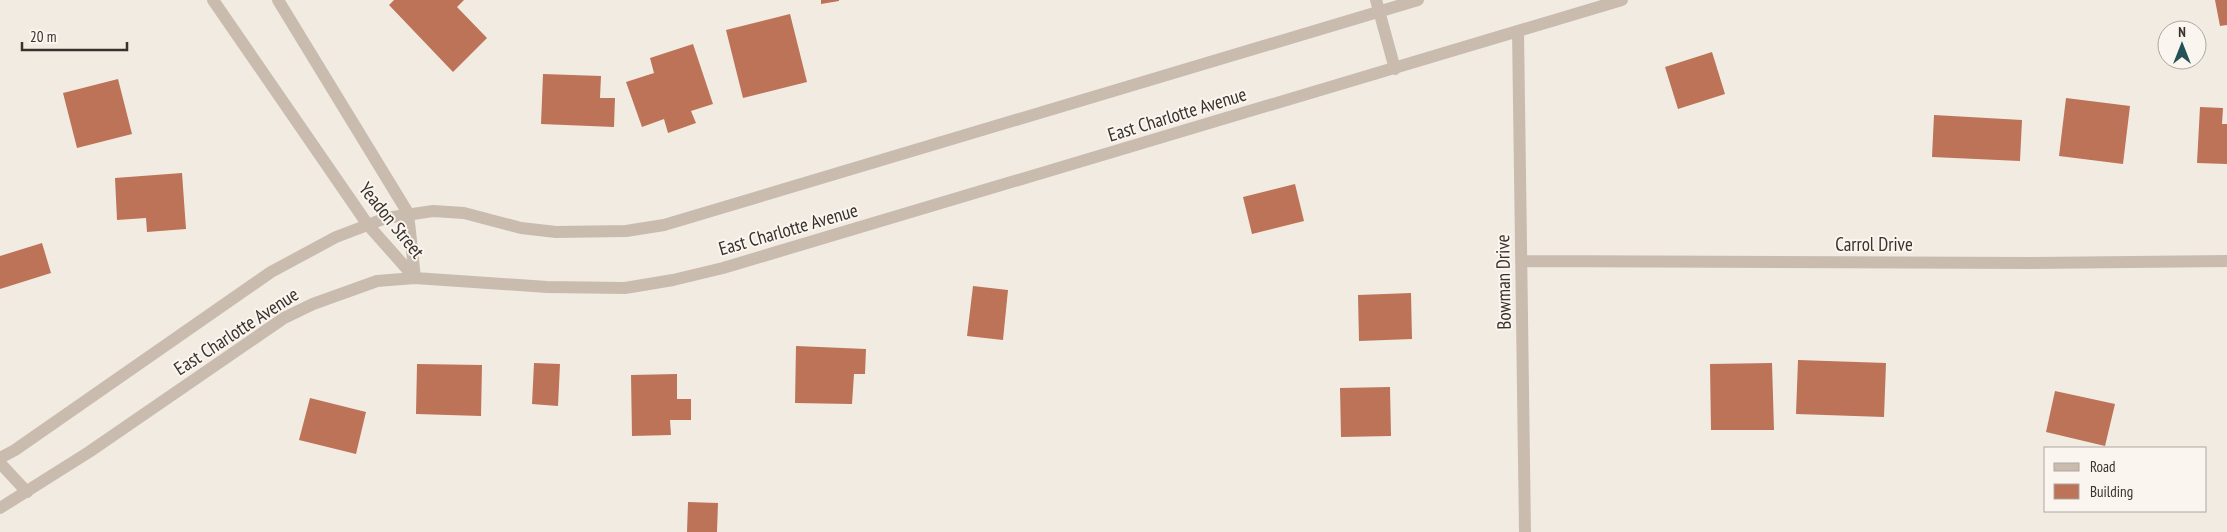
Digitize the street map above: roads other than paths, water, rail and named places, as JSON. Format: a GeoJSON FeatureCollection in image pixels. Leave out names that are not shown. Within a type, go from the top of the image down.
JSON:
{"type":"FeatureCollection","features":[{"type":"Feature","properties":{"kind":"street","name":"Yeadon Street"},"geometry":{"type":"LineString","coordinates":[[213,0],[368,225],[415,278]]}},
{"type":"Feature","properties":{"kind":"street","name":"Yeadon Street"},"geometry":{"type":"LineString","coordinates":[[278,0],[408,213],[415,278]]}},
{"type":"Feature","properties":{"kind":"street","name":"East Charlotte Avenue"},"geometry":{"type":"LineString","coordinates":[[0,458],[15,450],[271,272],[328,241],[386,218],[408,213],[433,211],[464,213],[522,228],[556,232],[626,231],[664,225],[1377,6],[1418,0]]}},
{"type":"Feature","properties":{"kind":"street","name":"East Charlotte Avenue"},"geometry":{"type":"LineString","coordinates":[[0,508],[27,492],[284,318],[313,304],[377,280],[415,278],[547,287],[625,288],[673,280],[723,268],[1622,0]]}},
{"type":"Feature","properties":{"kind":"street"},"geometry":{"type":"LineString","coordinates":[[1377,6],[1395,69]]}},
{"type":"Feature","properties":{"kind":"street","name":"Bowman Drive"},"geometry":{"type":"LineString","coordinates":[[1518,32],[1525,532]]}},
{"type":"Feature","properties":{"kind":"street","name":"Carrol Drive"},"geometry":{"type":"LineString","coordinates":[[1521,261],[2027,263],[2227,261]]}},
{"type":"Feature","properties":{"kind":"street"},"geometry":{"type":"LineString","coordinates":[[0,464],[27,492]]}}]}
